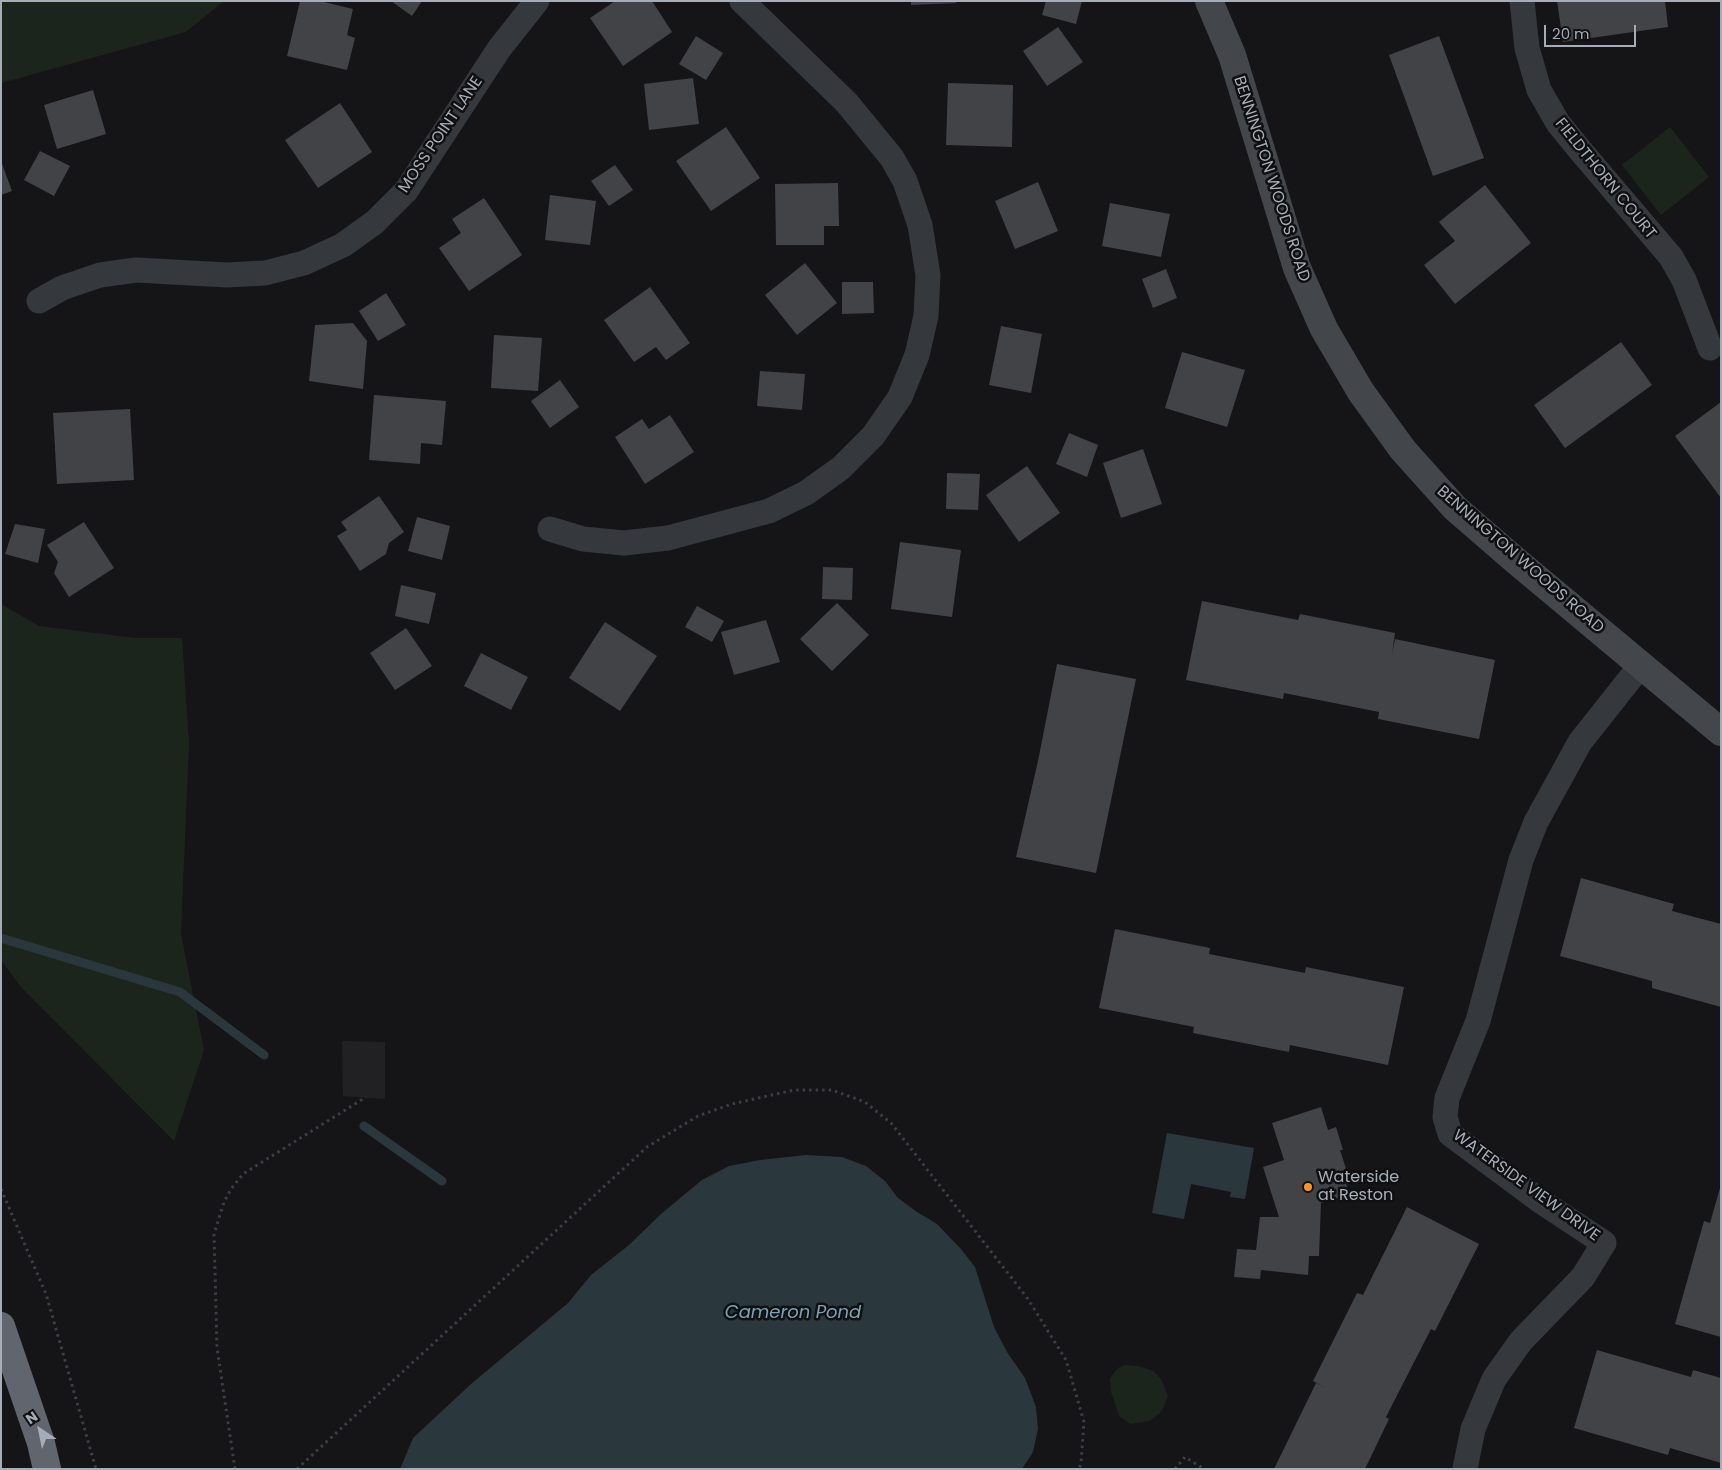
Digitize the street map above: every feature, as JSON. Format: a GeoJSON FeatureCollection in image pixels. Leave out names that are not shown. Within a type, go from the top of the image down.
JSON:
{"type":"FeatureCollection","features":[{"type":"Feature","properties":{"kind":"highway"},"geometry":{"type":"LineString","coordinates":[[1,1326],[47,1469]]}},
{"type":"Feature","properties":{"kind":"street","name":"MOSS POINT LANE"},"geometry":{"type":"LineString","coordinates":[[39,301],[62,288],[100,275],[136,270],[227,275],[265,273],[304,263],[343,245],[375,222],[406,191],[499,49],[537,1]]}},
{"type":"Feature","properties":{"kind":"street"},"geometry":{"type":"LineString","coordinates":[[550,529],[583,539],[624,543],[668,538],[768,511],[806,493],[841,468],[873,436],[900,397],[917,354],[926,316],[928,275],[920,225],[905,180],[892,158],[847,103],[742,1]]}},
{"type":"Feature","properties":{"kind":"street","name":"BENNINGTON WOODS ROAD"},"geometry":{"type":"LineString","coordinates":[[1209,1],[1232,55],[1297,268],[1324,329],[1361,392],[1403,450],[1455,508],[1721,732]]}},
{"type":"Feature","properties":{"kind":"street","name":"FIELDTHORN COURT"},"geometry":{"type":"LineString","coordinates":[[1522,1],[1527,48],[1539,90],[1558,123],[1670,257],[1684,280],[1710,348]]}},
{"type":"Feature","properties":{"kind":"street","name":"WATERSIDE VIEW DRIVE"},"geometry":{"type":"LineString","coordinates":[[1464,1469],[1473,1429],[1494,1379],[1521,1341],[1583,1277],[1604,1244],[1450,1134],[1445,1117],[1447,1098],[1478,1021],[1521,860],[1536,822],[1580,742],[1641,665]]}},
{"type":"Feature","properties":{"kind":"path"},"geometry":{"type":"LineString","coordinates":[[297,1469],[647,1147],[698,1116],[732,1104],[794,1090],[832,1090],[865,1102],[892,1123],[1028,1299],[1066,1360],[1084,1422],[1079,1469]]}},
{"type":"Feature","properties":{"kind":"path"},"geometry":{"type":"LineString","coordinates":[[235,1469],[217,1348],[214,1234],[224,1202],[231,1189],[243,1174],[366,1097]]}},
{"type":"Feature","properties":{"kind":"path"},"geometry":{"type":"LineString","coordinates":[[1,1189],[46,1294],[96,1469]]}},
{"type":"Feature","properties":{"kind":"path"},"geometry":{"type":"LineString","coordinates":[[1175,1469],[1185,1457],[1204,1469]]}},
{"type":"Feature","properties":{"kind":"shaded area"},"geometry":{"type":"Polygon","coordinates":[[[1,1],[224,1],[186,32],[1,83],[1,1]]]}},
{"type":"Feature","properties":{"kind":"shaded area"},"geometry":{"type":"Polygon","coordinates":[[[1670,127],[1709,177],[1661,215],[1622,165],[1670,127]]]}},
{"type":"Feature","properties":{"kind":"shaded area"},"geometry":{"type":"Polygon","coordinates":[[[1,604],[39,626],[135,638],[182,638],[189,743],[181,934],[204,1050],[174,1141],[21,987],[1,960],[1,604]]]}},
{"type":"Feature","properties":{"kind":"shaded area"},"geometry":{"type":"Polygon","coordinates":[[[342,1041],[385,1042],[385,1099],[343,1096],[342,1041]]]}},
{"type":"Feature","properties":{"kind":"shaded area"},"geometry":{"type":"Polygon","coordinates":[[[1125,1365],[1139,1366],[1153,1371],[1161,1379],[1168,1396],[1162,1411],[1150,1421],[1130,1424],[1119,1416],[1111,1392],[1110,1378],[1118,1368],[1125,1365]]]}},
{"type":"Feature","properties":{"kind":"water"},"geometry":{"type":"Polygon","coordinates":[[[1167,1133],[1254,1148],[1245,1199],[1230,1197],[1231,1192],[1191,1184],[1184,1219],[1152,1213],[1167,1133]]]}},
{"type":"Feature","properties":{"kind":"water","name":"Cameron Pond"},"geometry":{"type":"Polygon","coordinates":[[[806,1155],[842,1157],[866,1166],[885,1181],[898,1198],[937,1224],[975,1267],[994,1327],[1007,1352],[1025,1378],[1036,1407],[1038,1429],[1033,1452],[1022,1469],[400,1469],[413,1438],[471,1384],[568,1303],[591,1275],[629,1245],[661,1214],[702,1180],[729,1166],[760,1160],[806,1155]]]}},
{"type":"Feature","properties":{"kind":"building"},"geometry":{"type":"Polygon","coordinates":[[[300,1],[320,1],[353,9],[347,35],[355,38],[347,70],[287,56],[300,1]]]}},
{"type":"Feature","properties":{"kind":"building"},"geometry":{"type":"Polygon","coordinates":[[[391,1],[422,1],[412,16],[391,1]]]}},
{"type":"Feature","properties":{"kind":"building"},"geometry":{"type":"Polygon","coordinates":[[[615,1],[652,1],[672,32],[623,66],[590,18],[615,1]]]}},
{"type":"Feature","properties":{"kind":"building"},"geometry":{"type":"Polygon","coordinates":[[[911,1],[956,1],[956,3],[911,5],[911,1]]]}},
{"type":"Feature","properties":{"kind":"building"},"geometry":{"type":"Polygon","coordinates":[[[1046,1],[1082,1],[1076,24],[1042,15],[1046,1]]]}},
{"type":"Feature","properties":{"kind":"building"},"geometry":{"type":"Polygon","coordinates":[[[1557,1],[1665,1],[1668,27],[1563,42],[1557,1]]]}},
{"type":"Feature","properties":{"kind":"building"},"geometry":{"type":"Polygon","coordinates":[[[1058,27],[1083,62],[1047,86],[1023,51],[1058,27]]]}},
{"type":"Feature","properties":{"kind":"building"},"geometry":{"type":"Polygon","coordinates":[[[696,36],[723,53],[706,80],[679,64],[696,36]]]}},
{"type":"Feature","properties":{"kind":"building"},"geometry":{"type":"Polygon","coordinates":[[[1439,36],[1484,158],[1433,176],[1389,55],[1439,36]]]}},
{"type":"Feature","properties":{"kind":"building"},"geometry":{"type":"Polygon","coordinates":[[[693,78],[699,124],[649,130],[644,84],[693,78]]]}},
{"type":"Feature","properties":{"kind":"building"},"geometry":{"type":"Polygon","coordinates":[[[948,83],[1013,85],[1012,147],[946,145],[948,83]]]}},
{"type":"Feature","properties":{"kind":"building"},"geometry":{"type":"Polygon","coordinates":[[[93,90],[106,134],[57,149],[44,105],[93,90]]]}},
{"type":"Feature","properties":{"kind":"building"},"geometry":{"type":"Polygon","coordinates":[[[340,103],[372,152],[318,188],[285,140],[340,103]]]}},
{"type":"Feature","properties":{"kind":"building"},"geometry":{"type":"Polygon","coordinates":[[[726,127],[760,178],[711,211],[676,161],[726,127]]]}},
{"type":"Feature","properties":{"kind":"building"},"geometry":{"type":"Polygon","coordinates":[[[40,151],[70,166],[54,196],[24,180],[40,151]]]}},
{"type":"Feature","properties":{"kind":"building"},"geometry":{"type":"Polygon","coordinates":[[[1,161],[12,191],[1,195],[1,161]]]}},
{"type":"Feature","properties":{"kind":"building"},"geometry":{"type":"Polygon","coordinates":[[[615,165],[633,190],[609,206],[591,181],[615,165]]]}},
{"type":"Feature","properties":{"kind":"building"},"geometry":{"type":"Polygon","coordinates":[[[1038,182],[1058,231],[1015,249],[995,201],[1038,182]]]}},
{"type":"Feature","properties":{"kind":"building"},"geometry":{"type":"Polygon","coordinates":[[[838,183],[839,226],[824,226],[824,245],[776,245],[775,184],[838,183]]]}},
{"type":"Feature","properties":{"kind":"building"},"geometry":{"type":"Polygon","coordinates":[[[1485,185],[1531,243],[1455,304],[1424,265],[1455,241],[1439,222],[1485,185]]]}},
{"type":"Feature","properties":{"kind":"building"},"geometry":{"type":"Polygon","coordinates":[[[550,195],[596,201],[590,245],[545,240],[550,195]]]}},
{"type":"Feature","properties":{"kind":"building"},"geometry":{"type":"Polygon","coordinates":[[[484,198],[522,255],[469,291],[439,248],[461,233],[452,219],[484,198]]]}},
{"type":"Feature","properties":{"kind":"building"},"geometry":{"type":"Polygon","coordinates":[[[1110,203],[1170,214],[1161,257],[1102,246],[1110,203]]]}},
{"type":"Feature","properties":{"kind":"building"},"geometry":{"type":"Polygon","coordinates":[[[805,263],[837,303],[797,335],[765,295],[805,263]]]}},
{"type":"Feature","properties":{"kind":"building"},"geometry":{"type":"Polygon","coordinates":[[[1166,269],[1177,298],[1153,308],[1142,279],[1166,269]]]}},
{"type":"Feature","properties":{"kind":"building"},"geometry":{"type":"Polygon","coordinates":[[[842,282],[873,282],[874,313],[842,314],[842,282]]]}},
{"type":"Feature","properties":{"kind":"building"},"geometry":{"type":"Polygon","coordinates":[[[650,287],[690,343],[666,360],[656,347],[634,362],[604,320],[650,287]]]}},
{"type":"Feature","properties":{"kind":"building"},"geometry":{"type":"Polygon","coordinates":[[[386,293],[406,325],[378,341],[359,311],[386,293]]]}},
{"type":"Feature","properties":{"kind":"building"},"geometry":{"type":"Polygon","coordinates":[[[353,323],[367,341],[363,389],[309,381],[315,325],[353,323]]]}},
{"type":"Feature","properties":{"kind":"building"},"geometry":{"type":"Polygon","coordinates":[[[1001,326],[1042,334],[1031,393],[989,385],[1001,326]]]}},
{"type":"Feature","properties":{"kind":"building"},"geometry":{"type":"Polygon","coordinates":[[[494,335],[542,338],[538,391],[491,388],[494,335]]]}},
{"type":"Feature","properties":{"kind":"building"},"geometry":{"type":"Polygon","coordinates":[[[1621,342],[1652,385],[1565,448],[1534,405],[1621,342]]]}},
{"type":"Feature","properties":{"kind":"building"},"geometry":{"type":"Polygon","coordinates":[[[1182,352],[1245,370],[1227,427],[1165,408],[1182,352]]]}},
{"type":"Feature","properties":{"kind":"building"},"geometry":{"type":"Polygon","coordinates":[[[760,371],[805,374],[802,410],[757,406],[760,371]]]}},
{"type":"Feature","properties":{"kind":"building"},"geometry":{"type":"Polygon","coordinates":[[[560,380],[579,407],[550,428],[531,401],[560,380]]]}},
{"type":"Feature","properties":{"kind":"building"},"geometry":{"type":"Polygon","coordinates":[[[374,395],[446,401],[442,445],[421,443],[420,464],[369,460],[374,395]]]}},
{"type":"Feature","properties":{"kind":"building"},"geometry":{"type":"Polygon","coordinates":[[[1721,402],[1721,498],[1675,436],[1721,402]]]}},
{"type":"Feature","properties":{"kind":"building"},"geometry":{"type":"Polygon","coordinates":[[[130,409],[134,480],[57,484],[53,413],[130,409]]]}},
{"type":"Feature","properties":{"kind":"building"},"geometry":{"type":"Polygon","coordinates":[[[670,415],[694,452],[645,484],[615,437],[642,419],[649,429],[670,415]]]}},
{"type":"Feature","properties":{"kind":"building"},"geometry":{"type":"Polygon","coordinates":[[[1069,433],[1098,445],[1087,477],[1056,464],[1069,433]]]}},
{"type":"Feature","properties":{"kind":"building"},"geometry":{"type":"Polygon","coordinates":[[[1143,449],[1162,504],[1121,518],[1103,463],[1143,449]]]}},
{"type":"Feature","properties":{"kind":"building"},"geometry":{"type":"Polygon","coordinates":[[[1027,466],[1060,513],[1019,542],[986,495],[1027,466]]]}},
{"type":"Feature","properties":{"kind":"building"},"geometry":{"type":"Polygon","coordinates":[[[947,473],[980,474],[978,510],[946,509],[947,473]]]}},
{"type":"Feature","properties":{"kind":"building"},"geometry":{"type":"Polygon","coordinates":[[[379,496],[404,532],[389,543],[386,554],[360,571],[337,536],[347,530],[341,522],[379,496]]]}},
{"type":"Feature","properties":{"kind":"building"},"geometry":{"type":"Polygon","coordinates":[[[417,517],[450,526],[442,560],[408,551],[417,517]]]}},
{"type":"Feature","properties":{"kind":"building"},"geometry":{"type":"Polygon","coordinates":[[[84,522],[114,568],[69,597],[54,573],[58,562],[47,545],[84,522]]]}},
{"type":"Feature","properties":{"kind":"building"},"geometry":{"type":"Polygon","coordinates":[[[15,524],[45,529],[38,563],[5,554],[15,524]]]}},
{"type":"Feature","properties":{"kind":"building"},"geometry":{"type":"Polygon","coordinates":[[[900,542],[961,550],[952,617],[891,609],[900,542]]]}},
{"type":"Feature","properties":{"kind":"building"},"geometry":{"type":"Polygon","coordinates":[[[823,567],[853,568],[852,600],[822,599],[823,567]]]}},
{"type":"Feature","properties":{"kind":"building"},"geometry":{"type":"Polygon","coordinates":[[[401,585],[436,593],[429,624],[395,616],[401,585]]]}},
{"type":"Feature","properties":{"kind":"building"},"geometry":{"type":"Polygon","coordinates":[[[1202,601],[1298,620],[1300,614],[1395,633],[1392,654],[1395,639],[1495,660],[1479,739],[1378,719],[1379,712],[1284,693],[1283,699],[1186,680],[1202,601]]]}},
{"type":"Feature","properties":{"kind":"building"},"geometry":{"type":"Polygon","coordinates":[[[837,603],[869,635],[832,671],[800,639],[837,603]]]}},
{"type":"Feature","properties":{"kind":"building"},"geometry":{"type":"Polygon","coordinates":[[[697,606],[724,621],[712,642],[685,627],[697,606]]]}},
{"type":"Feature","properties":{"kind":"building"},"geometry":{"type":"Polygon","coordinates":[[[766,620],[780,662],[734,675],[721,632],[766,620]]]}},
{"type":"Feature","properties":{"kind":"building"},"geometry":{"type":"Polygon","coordinates":[[[605,622],[657,656],[620,711],[569,678],[605,622]]]}},
{"type":"Feature","properties":{"kind":"building"},"geometry":{"type":"Polygon","coordinates":[[[406,628],[432,666],[395,690],[370,653],[406,628]]]}},
{"type":"Feature","properties":{"kind":"building"},"geometry":{"type":"Polygon","coordinates":[[[481,653],[528,677],[511,710],[464,686],[481,653]]]}},
{"type":"Feature","properties":{"kind":"building"},"geometry":{"type":"Polygon","coordinates":[[[1057,664],[1136,679],[1096,873],[1016,857],[1038,761],[1057,664]]]}},
{"type":"Feature","properties":{"kind":"building"},"geometry":{"type":"Polygon","coordinates":[[[1581,878],[1674,904],[1672,911],[1721,924],[1721,1007],[1652,988],[1652,981],[1560,956],[1581,878]]]}},
{"type":"Feature","properties":{"kind":"building"},"geometry":{"type":"Polygon","coordinates":[[[1115,929],[1210,948],[1209,954],[1305,973],[1306,967],[1404,987],[1388,1065],[1290,1045],[1289,1052],[1193,1033],[1194,1027],[1099,1008],[1115,929]]]}},
{"type":"Feature","properties":{"kind":"building","name":"Waterside at Reston"},"geometry":{"type":"Polygon","coordinates":[[[1321,1107],[1328,1130],[1336,1127],[1343,1150],[1340,1150],[1349,1178],[1345,1179],[1349,1195],[1321,1203],[1319,1256],[1309,1256],[1308,1275],[1261,1270],[1260,1279],[1234,1277],[1237,1249],[1256,1250],[1260,1217],[1279,1217],[1263,1167],[1284,1160],[1272,1123],[1321,1107]]]}},
{"type":"Feature","properties":{"kind":"building"},"geometry":{"type":"Polygon","coordinates":[[[1720,1188],[1721,1337],[1675,1324],[1704,1221],[1710,1223],[1720,1188]]]}},
{"type":"Feature","properties":{"kind":"building"},"geometry":{"type":"Polygon","coordinates":[[[1407,1207],[1479,1244],[1435,1331],[1431,1329],[1386,1417],[1389,1419],[1365,1469],[1274,1469],[1316,1383],[1326,1388],[1313,1381],[1357,1293],[1363,1295],[1407,1207]]]}},
{"type":"Feature","properties":{"kind":"building"},"geometry":{"type":"Polygon","coordinates":[[[1597,1350],[1691,1377],[1693,1370],[1721,1378],[1721,1463],[1670,1448],[1668,1455],[1574,1428],[1597,1350]]]}},
{"type":"Feature","properties":{"kind":"waterway"},"geometry":{"type":"LineString","coordinates":[[1,938],[180,992],[264,1055]]}},
{"type":"Feature","properties":{"kind":"waterway"},"geometry":{"type":"LineString","coordinates":[[364,1126],[442,1181]]}},
{"type":"Feature","properties":{"kind":"place","name":"Waterside at Reston"},"geometry":{"type":"Point","coordinates":[1308,1187]}}]}
